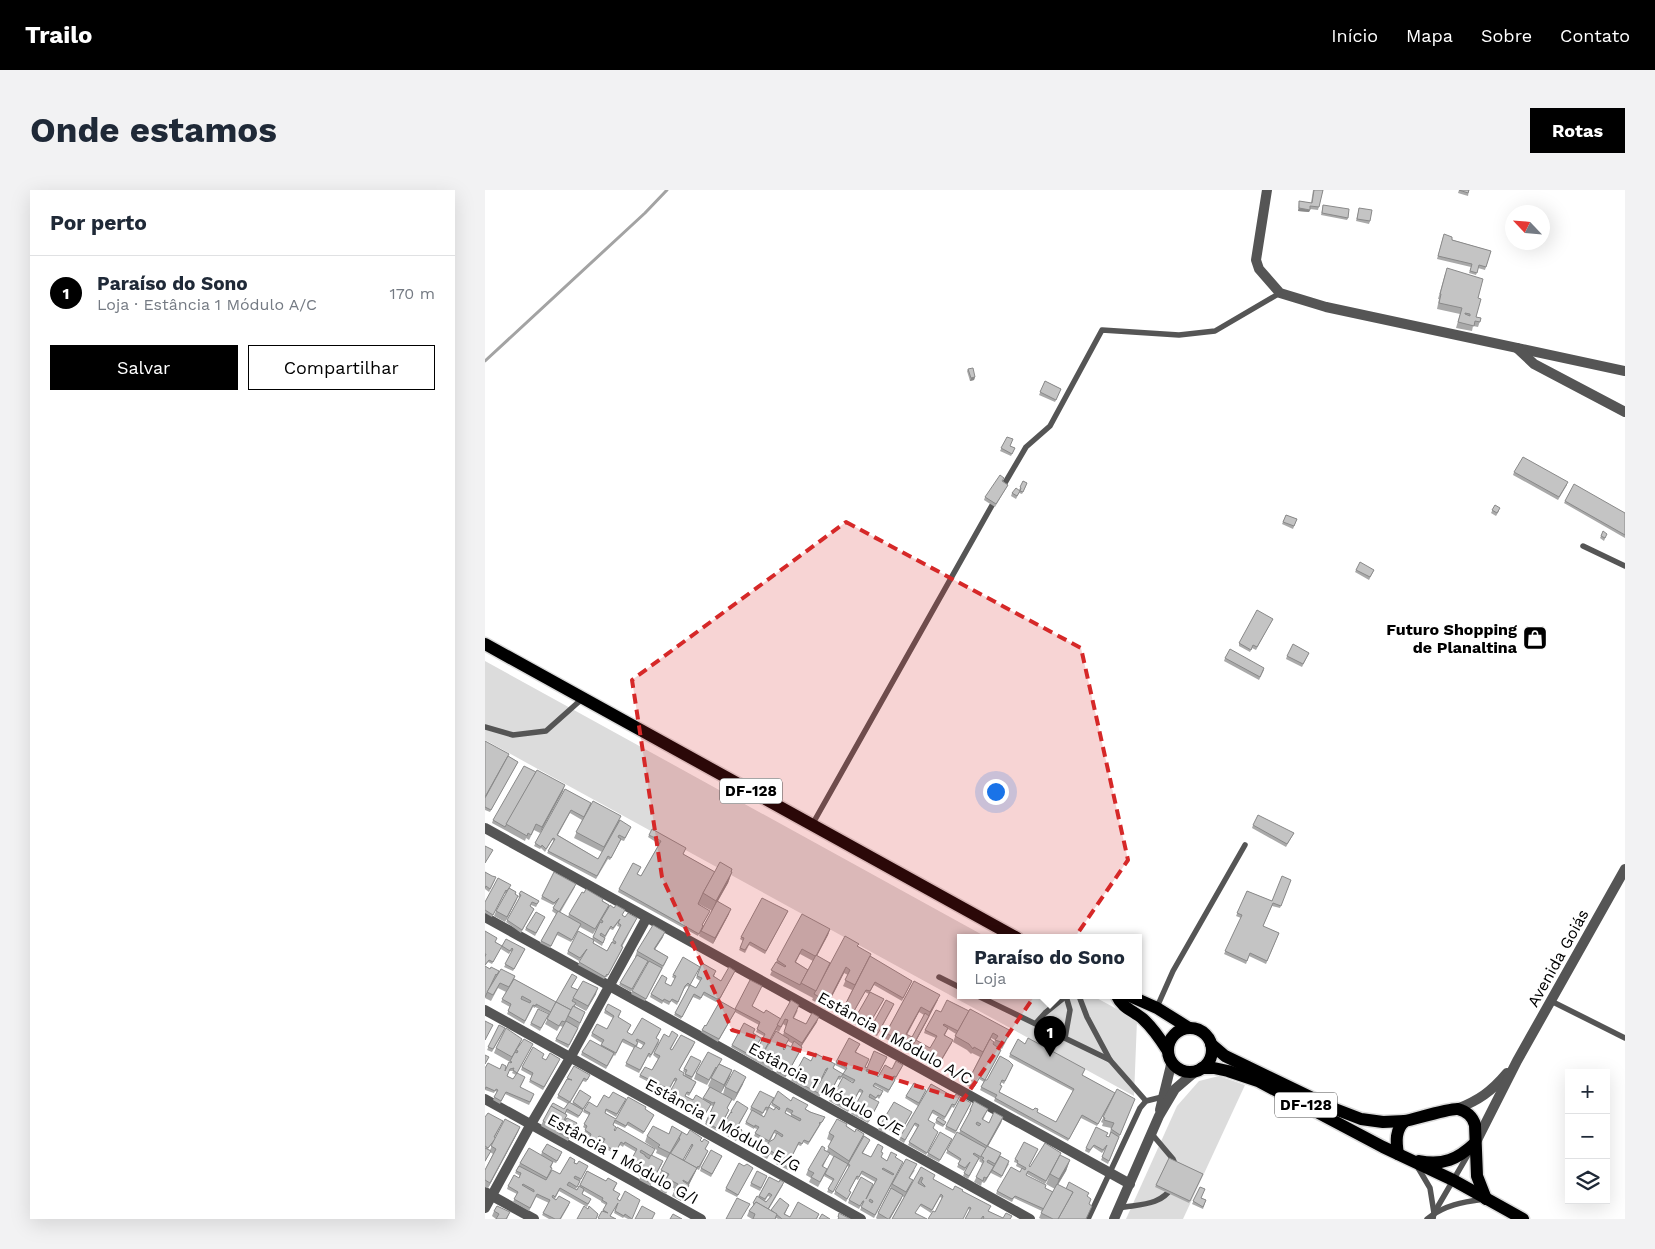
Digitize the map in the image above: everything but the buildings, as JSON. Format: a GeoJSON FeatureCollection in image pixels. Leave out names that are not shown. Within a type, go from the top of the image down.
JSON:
{"type":"FeatureCollection","features":[{"type":"Feature","properties":{"kind":"main road","name":"DF-128"},"geometry":{"type":"LineString","coordinates":[[485,644],[1010,934]]}},
{"type":"Feature","properties":{"kind":"main road"},"geometry":{"type":"LineString","coordinates":[[1118,999],[1120,1003],[1143,1019],[1159,1038],[1170,1056]]}},
{"type":"Feature","properties":{"kind":"main road","name":"DF-128"},"geometry":{"type":"LineString","coordinates":[[1137,999],[1157,1008],[1189,1028],[1205,1034],[1211,1044],[1225,1056],[1335,1109],[1361,1119],[1383,1122],[1405,1121],[1457,1109]]}},
{"type":"Feature","properties":{"kind":"main road"},"geometry":{"type":"LineString","coordinates":[[1170,1056],[1169,1045],[1174,1035],[1189,1028]]}},
{"type":"Feature","properties":{"kind":"main road"},"geometry":{"type":"LineString","coordinates":[[1199,1070],[1206,1065],[1211,1055],[1211,1044]]}},
{"type":"Feature","properties":{"kind":"main road","name":"DF-128"},"geometry":{"type":"LineString","coordinates":[[1170,1056],[1180,1069],[1185,1071],[1214,1068],[1258,1080],[1402,1156],[1453,1180],[1523,1219]]}},
{"type":"Feature","properties":{"kind":"main road"},"geometry":{"type":"LineString","coordinates":[[1457,1109],[1470,1115],[1473,1119],[1477,1176],[1486,1199]]}},
{"type":"Feature","properties":{"kind":"main road"},"geometry":{"type":"LineString","coordinates":[[1405,1121],[1400,1126],[1397,1134],[1402,1156],[1424,1162],[1445,1162],[1462,1156],[1475,1143]]}},
{"type":"Feature","properties":{"kind":"street"},"geometry":{"type":"LineString","coordinates":[[1267,190],[1256,260],[1259,269],[1280,293],[1326,307],[1625,370]]}},
{"type":"Feature","properties":{"kind":"street"},"geometry":{"type":"LineString","coordinates":[[1517,348],[1534,364],[1625,412]]}},
{"type":"Feature","properties":{"kind":"street","name":"Estância 1 Módulo A/C"},"geometry":{"type":"LineString","coordinates":[[485,828],[1130,1184]]}},
{"type":"Feature","properties":{"kind":"street","name":"Avenida Goiás"},"geometry":{"type":"LineString","coordinates":[[1475,1143],[1517,1061],[1625,869]]}},
{"type":"Feature","properties":{"kind":"street","name":"Estância 1 Módulo C/E"},"geometry":{"type":"LineString","coordinates":[[485,917],[1029,1219]]}},
{"type":"Feature","properties":{"kind":"street"},"geometry":{"type":"LineString","coordinates":[[485,1208],[489,1194],[570,1058],[646,918]]}},
{"type":"Feature","properties":{"kind":"street","name":"Estância 1 Módulo E/G"},"geometry":{"type":"LineString","coordinates":[[485,1010],[861,1219]]}},
{"type":"Feature","properties":{"kind":"street"},"geometry":{"type":"LineString","coordinates":[[1159,1116],[1170,1056]]}},
{"type":"Feature","properties":{"kind":"street","name":"Avenida Goiás"},"geometry":{"type":"LineString","coordinates":[[1457,1109],[1488,1094],[1517,1061]]}},
{"type":"Feature","properties":{"kind":"street"},"geometry":{"type":"LineString","coordinates":[[1113,1219],[1159,1116],[1175,1088],[1199,1070]]}},
{"type":"Feature","properties":{"kind":"street","name":"Estância 1 Módulo G/I"},"geometry":{"type":"LineString","coordinates":[[485,1099],[701,1219]]}},
{"type":"Feature","properties":{"kind":"street"},"geometry":{"type":"LineString","coordinates":[[489,1194],[534,1219]]}},
{"type":"Feature","properties":{"kind":"lane"},"geometry":{"type":"LineString","coordinates":[[812,825],[1018,459],[1026,446],[1051,426],[1102,330],[1179,335],[1215,332],[1280,293]]}},
{"type":"Feature","properties":{"kind":"lane"},"geometry":{"type":"LineString","coordinates":[[1583,546],[1625,566]]}},
{"type":"Feature","properties":{"kind":"lane"},"geometry":{"type":"LineString","coordinates":[[485,727],[513,734],[546,731],[583,698]]}},
{"type":"Feature","properties":{"kind":"lane"},"geometry":{"type":"LineString","coordinates":[[1157,1008],[1173,972],[1245,845]]}},
{"type":"Feature","properties":{"kind":"lane"},"geometry":{"type":"LineString","coordinates":[[939,977],[957,986]]}},
{"type":"Feature","properties":{"kind":"lane"},"geometry":{"type":"LineString","coordinates":[[984,999],[1111,1060]]}},
{"type":"Feature","properties":{"kind":"lane"},"geometry":{"type":"LineString","coordinates":[[1036,1023],[1062,999]]}},
{"type":"Feature","properties":{"kind":"lane"},"geometry":{"type":"LineString","coordinates":[[1065,1038],[1070,1010],[1067,999]]}},
{"type":"Feature","properties":{"kind":"lane"},"geometry":{"type":"LineString","coordinates":[[1080,999],[1087,1017],[1111,1060],[1146,1101]]}},
{"type":"Feature","properties":{"kind":"lane"},"geometry":{"type":"LineString","coordinates":[[1551,1001],[1625,1038]]}},
{"type":"Feature","properties":{"kind":"lane"},"geometry":{"type":"LineString","coordinates":[[1089,1219],[1140,1108],[1146,1101],[1162,1096]]}},
{"type":"Feature","properties":{"kind":"lane"},"geometry":{"type":"LineString","coordinates":[[1151,1133],[1173,1159],[1177,1169],[1175,1176]]}},
{"type":"Feature","properties":{"kind":"lane"},"geometry":{"type":"LineString","coordinates":[[1433,1216],[1475,1143]]}},
{"type":"Feature","properties":{"kind":"lane"},"geometry":{"type":"LineString","coordinates":[[1402,1156],[1419,1168],[1430,1188],[1433,1216]]}},
{"type":"Feature","properties":{"kind":"lane"},"geometry":{"type":"LineString","coordinates":[[1119,1208],[1159,1201],[1167,1195],[1173,1184]]}},
{"type":"Feature","properties":{"kind":"lane"},"geometry":{"type":"LineString","coordinates":[[1427,1219],[1460,1202],[1486,1199]]}},
{"type":"Feature","properties":{"kind":"highlighted area"},"geometry":{"type":"Polygon","coordinates":[[[846,522],[1081,648],[1128,860],[963,1100],[732,1030],[662,877],[632,680],[846,522]]]}},
{"type":"Feature","properties":{"kind":"shaded area"},"geometry":{"type":"Polygon","coordinates":[[[485,661],[981,934],[957,934],[957,999],[485,740],[485,661]]]}},
{"type":"Feature","properties":{"kind":"shaded area"},"geometry":{"type":"Polygon","coordinates":[[[957,999],[1098,999],[1137,1020],[1134,1096],[957,999]]]}},
{"type":"Feature","properties":{"kind":"shaded area"},"geometry":{"type":"Polygon","coordinates":[[[1219,1076],[1245,1085],[1183,1219],[1126,1219],[1177,1106],[1199,1081],[1219,1076]]]}},
{"type":"Feature","properties":{"kind":"waterway"},"geometry":{"type":"LineString","coordinates":[[485,361],[645,213],[667,190]]}},
{"type":"Feature","properties":{"kind":"place","name":"Futuro Shopping de Planaltina"},"geometry":{"type":"Point","coordinates":[1535,638]}},
{"type":"Feature","properties":{"kind":"place","name":"Paraíso do Sono"},"geometry":{"type":"Point","coordinates":[1050,1057]}}]}
